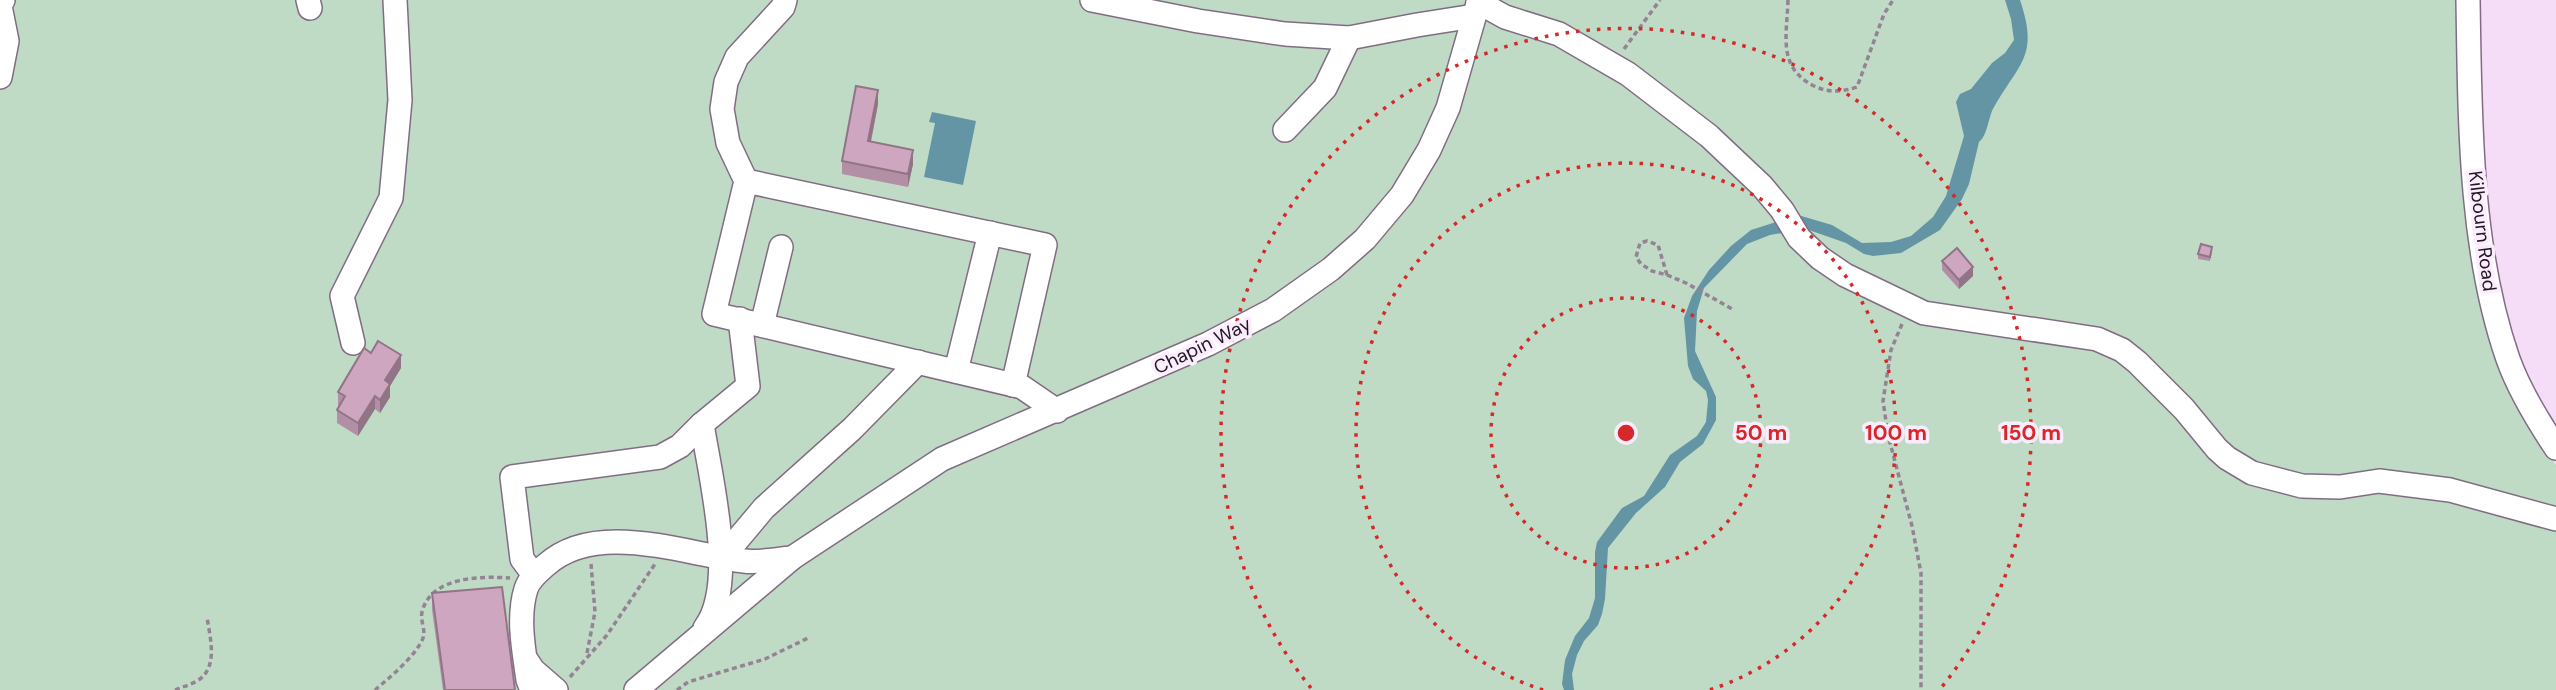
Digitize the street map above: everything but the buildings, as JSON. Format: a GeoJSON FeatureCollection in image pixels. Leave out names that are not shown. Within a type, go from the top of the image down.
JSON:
{"type":"FeatureCollection","features":[{"type":"Feature","properties":{"kind":"street"},"geometry":{"type":"LineString","coordinates":[[0,77],[7,41],[0,6],[3,0]]}},
{"type":"Feature","properties":{"kind":"street"},"geometry":{"type":"LineString","coordinates":[[353,343],[342,296],[391,198],[400,100],[395,0]]}},
{"type":"Feature","properties":{"kind":"street"},"geometry":{"type":"LineString","coordinates":[[785,0],[783,7],[737,57],[726,82],[722,108],[728,142],[746,181],[714,314],[1022,387],[1057,411]]}},
{"type":"Feature","properties":{"kind":"street"},"geometry":{"type":"LineString","coordinates":[[1092,0],[1210,23],[1285,34],[1349,38],[1417,24],[1477,6],[1559,34],[1628,74],[1709,136],[1762,186],[1782,209],[1799,238],[1820,258],[1845,275],[1924,313],[2097,339],[2122,350],[2184,409],[2227,458],[2264,477],[2302,486],[2340,486],[2379,481],[2449,490],[2556,519]]}},
{"type":"Feature","properties":{"kind":"street","name":"Kilbourn Road"},"geometry":{"type":"LineString","coordinates":[[2468,0],[2470,110],[2477,200],[2493,310],[2509,361],[2530,405],[2556,448]]}},
{"type":"Feature","properties":{"kind":"street","name":"Chapin Way"},"geometry":{"type":"LineString","coordinates":[[636,690],[792,558],[943,459],[1208,344],[1273,310],[1331,269],[1366,239],[1402,195],[1429,150],[1448,108],[1477,6]]}},
{"type":"Feature","properties":{"kind":"street"},"geometry":{"type":"LineString","coordinates":[[1285,131],[1325,89],[1349,38]]}},
{"type":"Feature","properties":{"kind":"street"},"geometry":{"type":"LineString","coordinates":[[746,181],[1045,245],[1013,385]]}},
{"type":"Feature","properties":{"kind":"street"},"geometry":{"type":"LineString","coordinates":[[956,371],[990,233]]}},
{"type":"Feature","properties":{"kind":"street"},"geometry":{"type":"LineString","coordinates":[[530,581],[522,559],[512,477],[660,457],[680,446],[748,386],[751,322],[781,247]]}},
{"type":"Feature","properties":{"kind":"street"},"geometry":{"type":"LineString","coordinates":[[722,558],[757,515],[852,429],[918,362]]}},
{"type":"Feature","properties":{"kind":"street"},"geometry":{"type":"LineString","coordinates":[[695,641],[711,620],[718,599],[722,558],[702,424]]}},
{"type":"Feature","properties":{"kind":"street"},"geometry":{"type":"LineString","coordinates":[[533,690],[528,680],[522,610],[530,581],[552,559],[587,546],[620,542],[662,546],[747,562],[792,558]]}},
{"type":"Feature","properties":{"kind":"street"},"geometry":{"type":"LineString","coordinates":[[525,658],[533,670],[561,686]]}},
{"type":"Feature","properties":{"kind":"path"},"geometry":{"type":"LineString","coordinates":[[1613,65],[1660,0]]}},
{"type":"Feature","properties":{"kind":"path"},"geometry":{"type":"LineString","coordinates":[[1788,0],[1787,48],[1790,66],[1814,86],[1837,91],[1857,87],[1884,14],[1893,0]]}},
{"type":"Feature","properties":{"kind":"path"},"geometry":{"type":"LineString","coordinates":[[1667,275],[1658,245],[1647,241],[1640,243],[1636,251],[1637,261],[1652,271],[1686,284],[1734,310]]}},
{"type":"Feature","properties":{"kind":"path"},"geometry":{"type":"LineString","coordinates":[[1910,306],[1891,350],[1883,401],[1888,435],[1912,526],[1921,573],[1921,690]]}},
{"type":"Feature","properties":{"kind":"path"},"geometry":{"type":"LineString","coordinates":[[586,655],[595,600],[587,546]]}},
{"type":"Feature","properties":{"kind":"path"},"geometry":{"type":"LineString","coordinates":[[561,686],[586,655],[607,635],[655,565],[662,546]]}},
{"type":"Feature","properties":{"kind":"path"},"geometry":{"type":"LineString","coordinates":[[375,690],[423,640],[425,631],[422,615],[430,594],[445,585],[486,576],[530,581]]}},
{"type":"Feature","properties":{"kind":"path"},"geometry":{"type":"LineString","coordinates":[[176,690],[200,680],[210,665],[212,649],[207,617]]}},
{"type":"Feature","properties":{"kind":"path"},"geometry":{"type":"LineString","coordinates":[[677,690],[688,682],[765,659],[810,637]]}},
{"type":"Feature","properties":{"kind":"green space"},"geometry":{"type":"Polygon","coordinates":[[[0,0],[2457,0],[2473,253],[2545,449],[2556,465],[2556,690],[0,690],[0,0]]]}},
{"type":"Feature","properties":{"kind":"water"},"geometry":{"type":"Polygon","coordinates":[[[2005,0],[2020,0],[2028,34],[2024,58],[1992,111],[1979,142],[1969,184],[1962,199],[1940,230],[1901,253],[1873,256],[1806,229],[1770,235],[1747,244],[1704,288],[1697,311],[1695,351],[1716,397],[1716,420],[1703,444],[1680,462],[1665,487],[1636,513],[1608,548],[1602,614],[1598,625],[1584,641],[1577,655],[1572,674],[1574,690],[1564,690],[1562,684],[1565,660],[1575,636],[1589,618],[1595,598],[1597,542],[1622,508],[1644,496],[1670,455],[1697,436],[1706,422],[1706,391],[1693,379],[1688,366],[1684,318],[1692,296],[1709,270],[1731,246],[1751,230],[1798,215],[1832,225],[1862,243],[1891,242],[1911,236],[1933,217],[1946,196],[1964,136],[1956,102],[1960,94],[1971,89],[2014,40],[2005,0]]]}},
{"type":"Feature","properties":{"kind":"water"},"geometry":{"type":"Polygon","coordinates":[[[932,112],[976,121],[963,185],[924,177],[935,123],[929,122],[932,112]]]}}]}
